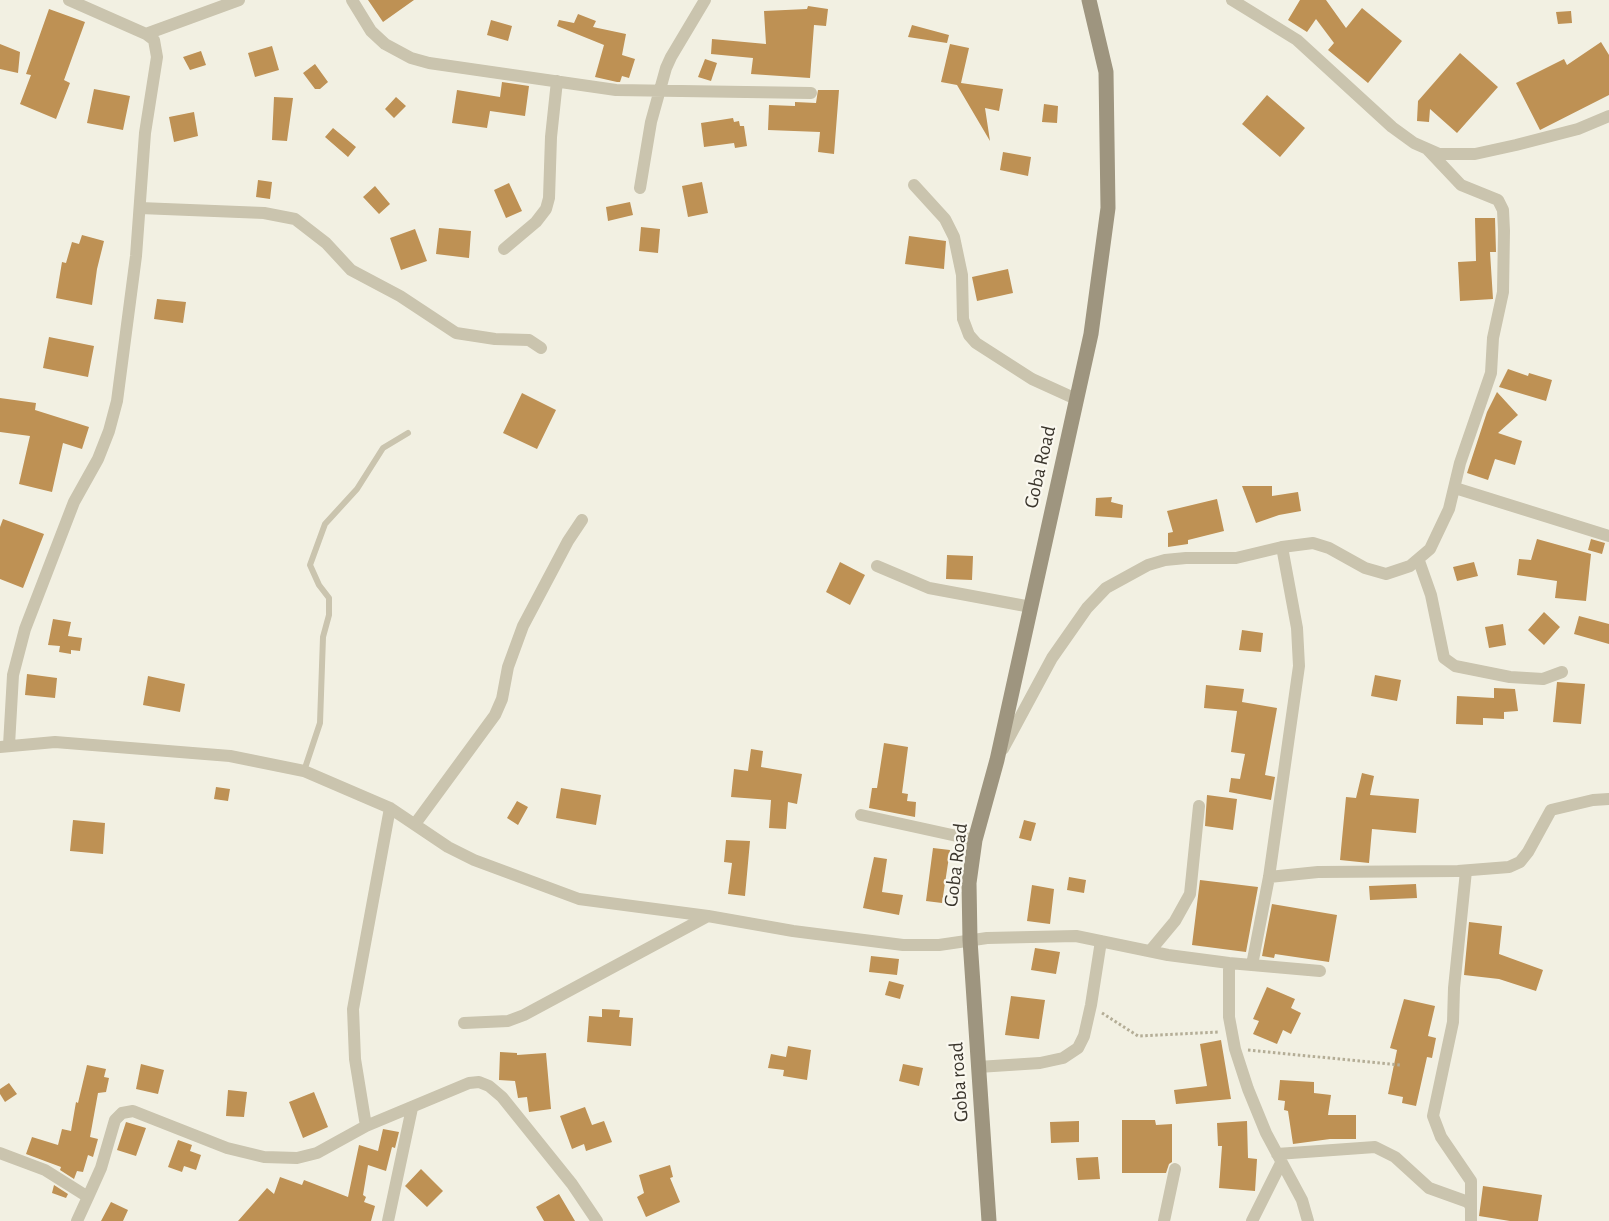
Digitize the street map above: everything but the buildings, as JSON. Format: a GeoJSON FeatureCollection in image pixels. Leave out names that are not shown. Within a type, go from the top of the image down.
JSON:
{"type":"FeatureCollection","features":[{"type":"Feature","properties":{"kind":"main road","name":"Goba Road"},"geometry":{"type":"LineString","coordinates":[[970,940],[969,883],[975,840],[997,760],[1076,398],[1092,334],[1108,208],[1106,72],[1088,0]]}},
{"type":"Feature","properties":{"kind":"main road","name":"Goba road"},"geometry":{"type":"LineString","coordinates":[[970,940],[989,1221]]}},
{"type":"Feature","properties":{"kind":"street"},"geometry":{"type":"LineString","coordinates":[[69,0],[146,34],[154,40],[158,56],[144,133],[140,208],[115,409],[98,459],[74,502],[25,629],[13,675],[5,720],[5,746],[54,742],[230,756],[304,771],[390,808],[448,847],[474,860],[561,894],[596,902],[708,916],[793,931],[903,944],[940,945],[970,940],[1076,936],[1150,951],[1229,963],[1320,971]]}},
{"type":"Feature","properties":{"kind":"street"},"geometry":{"type":"LineString","coordinates":[[146,34],[239,0]]}},
{"type":"Feature","properties":{"kind":"street"},"geometry":{"type":"LineString","coordinates":[[352,0],[377,38],[393,50],[429,63],[616,90],[811,93]]}},
{"type":"Feature","properties":{"kind":"street"},"geometry":{"type":"LineString","coordinates":[[640,188],[646,148],[671,56],[705,0]]}},
{"type":"Feature","properties":{"kind":"street"},"geometry":{"type":"LineString","coordinates":[[1232,0],[1297,40],[1380,117],[1414,143],[1427,149],[1445,154],[1475,154],[1578,129],[1609,116]]}},
{"type":"Feature","properties":{"kind":"street"},"geometry":{"type":"LineString","coordinates":[[504,249],[536,222],[546,209],[549,198],[551,138],[557,81]]}},
{"type":"Feature","properties":{"kind":"street"},"geometry":{"type":"LineString","coordinates":[[997,760],[1065,638],[1099,594],[1106,588],[1148,565],[1165,560],[1236,558],[1305,543],[1318,544],[1329,548],[1365,568],[1386,574],[1394,573],[1419,561],[1430,549],[1444,523],[1455,488],[1460,463],[1491,373],[1493,338],[1503,292],[1504,210],[1494,197],[1461,185],[1427,149]]}},
{"type":"Feature","properties":{"kind":"street"},"geometry":{"type":"LineString","coordinates":[[914,185],[945,219],[954,237],[962,275],[963,319],[970,335],[976,342],[1032,378],[1076,398]]}},
{"type":"Feature","properties":{"kind":"street"},"geometry":{"type":"LineString","coordinates":[[140,208],[264,213],[295,219],[326,243],[351,270],[400,296],[456,333],[495,339],[529,340],[541,348]]}},
{"type":"Feature","properties":{"kind":"street"},"geometry":{"type":"LineString","coordinates":[[1455,488],[1609,536]]}},
{"type":"Feature","properties":{"kind":"street"},"geometry":{"type":"LineString","coordinates":[[415,824],[495,715],[502,699],[510,657],[523,626],[568,541],[582,520]]}},
{"type":"Feature","properties":{"kind":"street"},"geometry":{"type":"LineString","coordinates":[[1252,965],[1269,877],[1299,666],[1297,628],[1282,547]]}},
{"type":"Feature","properties":{"kind":"street"},"geometry":{"type":"LineString","coordinates":[[1419,561],[1431,596],[1444,658],[1455,666],[1510,677],[1543,679],[1562,672]]}},
{"type":"Feature","properties":{"kind":"street"},"geometry":{"type":"LineString","coordinates":[[877,566],[929,588],[1031,607]]}},
{"type":"Feature","properties":{"kind":"street"},"geometry":{"type":"LineString","coordinates":[[1269,877],[1318,872],[1379,870],[1466,871],[1515,865],[1528,852],[1551,810],[1593,800],[1609,799]]}},
{"type":"Feature","properties":{"kind":"street"},"geometry":{"type":"LineString","coordinates":[[1150,951],[1175,921],[1190,894],[1199,806]]}},
{"type":"Feature","properties":{"kind":"street"},"geometry":{"type":"LineString","coordinates":[[366,1126],[355,1059],[353,1009],[390,808]]}},
{"type":"Feature","properties":{"kind":"street"},"geometry":{"type":"LineString","coordinates":[[860,815],[975,840]]}},
{"type":"Feature","properties":{"kind":"street"},"geometry":{"type":"LineString","coordinates":[[1466,871],[1454,988],[1453,1022],[1433,1116],[1440,1137],[1471,1181],[1471,1221]]}},
{"type":"Feature","properties":{"kind":"street"},"geometry":{"type":"LineString","coordinates":[[464,1023],[515,1019],[708,916]]}},
{"type":"Feature","properties":{"kind":"street"},"geometry":{"type":"LineString","coordinates":[[978,1067],[1040,1063],[1063,1058],[1073,1052],[1081,1043],[1091,1005],[1101,941]]}},
{"type":"Feature","properties":{"kind":"street"},"geometry":{"type":"LineString","coordinates":[[1229,963],[1230,1031],[1235,1049],[1248,1089],[1279,1158],[1302,1200],[1308,1221]]}},
{"type":"Feature","properties":{"kind":"street"},"geometry":{"type":"LineString","coordinates":[[77,1221],[101,1168],[115,1120],[122,1113],[133,1112],[146,1116],[227,1148],[281,1158],[317,1153],[366,1126],[469,1083],[479,1082],[489,1086],[502,1097],[566,1176],[597,1221]]}},
{"type":"Feature","properties":{"kind":"street"},"geometry":{"type":"LineString","coordinates":[[388,1221],[412,1108]]}},
{"type":"Feature","properties":{"kind":"street"},"geometry":{"type":"LineString","coordinates":[[1279,1158],[1375,1147],[1396,1157],[1429,1188],[1468,1202],[1471,1207]]}},
{"type":"Feature","properties":{"kind":"street"},"geometry":{"type":"LineString","coordinates":[[0,1152],[45,1170],[88,1197]]}},
{"type":"Feature","properties":{"kind":"street"},"geometry":{"type":"LineString","coordinates":[[1252,1221],[1279,1158]]}},
{"type":"Feature","properties":{"kind":"street"},"geometry":{"type":"LineString","coordinates":[[1164,1221],[1175,1169]]}},
{"type":"Feature","properties":{"kind":"lane"},"geometry":{"type":"LineString","coordinates":[[304,771],[320,723],[323,637],[329,615],[329,598],[319,585],[310,565],[325,524],[358,489],[383,448],[408,433]]}},
{"type":"Feature","properties":{"kind":"path"},"geometry":{"type":"LineString","coordinates":[[1091,1005],[1138,1036],[1230,1031]]}},
{"type":"Feature","properties":{"kind":"path"},"geometry":{"type":"LineString","coordinates":[[1235,1049],[1400,1065]]}}]}
